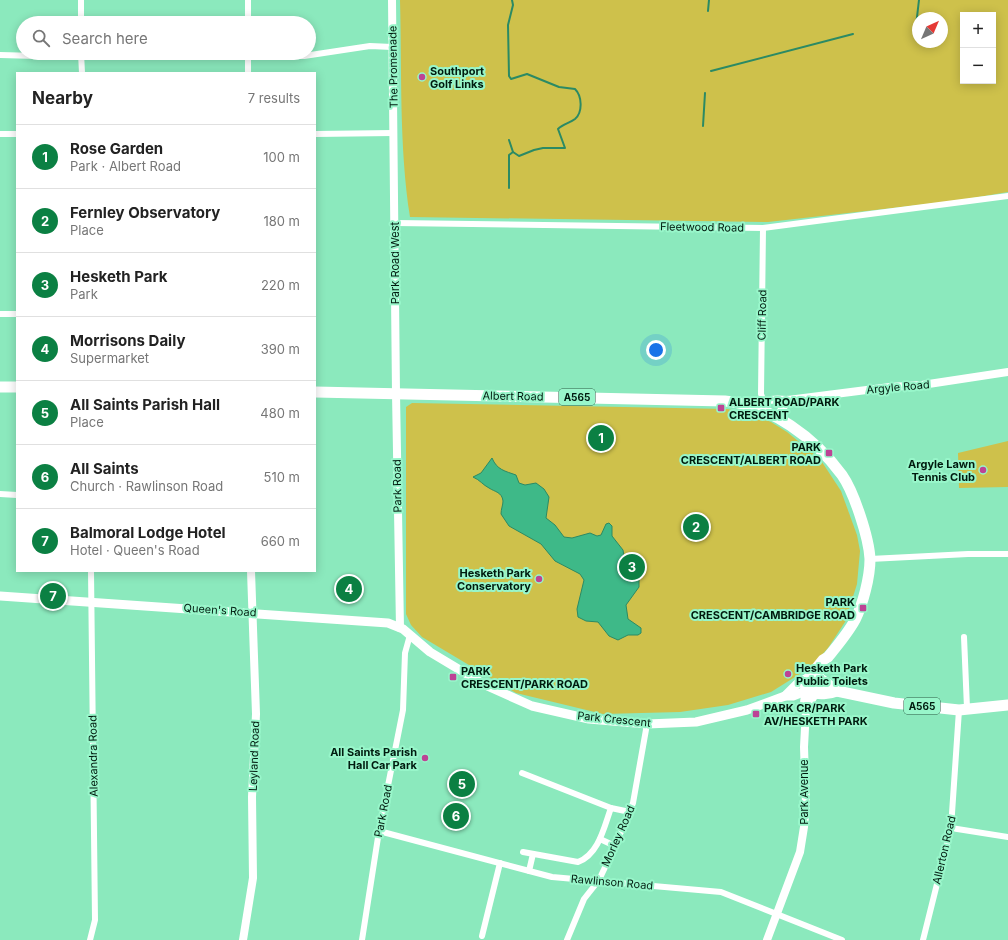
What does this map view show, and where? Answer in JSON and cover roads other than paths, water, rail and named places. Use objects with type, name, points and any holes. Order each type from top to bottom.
[{"type":"highway","points":[[0,387],[16,388]]},
{"type":"highway","name":"Albert Road","points":[[316,392],[725,400],[760,405]]},
{"type":"highway","name":"Park Crescent","points":[[760,405],[800,432],[843,476],[861,522],[870,559],[863,598],[855,620],[828,657],[823,660],[809,677]]},
{"type":"highway","name":"Park Crescent","points":[[821,679],[828,662],[828,657]]},
{"type":"highway","name":"A565","points":[[809,677],[817,676],[837,691],[894,703],[963,709],[1008,705]]},
{"type":"highway","points":[[809,677],[805,683],[812,691]]},
{"type":"highway","name":"A565","points":[[812,691],[822,687],[821,679]]},
{"type":"highway","name":"A565","points":[[812,691],[830,694],[837,691]]},
{"type":"main road","name":"Queen's Road","points":[[0,596],[381,621],[394,624],[430,652]]},
{"type":"main road","name":"Park Crescent","points":[[430,652],[485,685],[532,706],[589,719],[647,724],[696,722],[747,710],[785,696],[794,696],[812,691]]},
{"type":"main road","name":"Park Crescent","points":[[785,696],[800,681],[809,677]]},
{"type":"street","points":[[81,0],[81,16]]},
{"type":"street","points":[[248,0],[248,16]]},
{"type":"street","name":"The Promenade","points":[[392,0],[393,134]]},
{"type":"street","points":[[316,54],[370,46],[392,47]]},
{"type":"street","points":[[0,55],[16,55]]},
{"type":"street","points":[[82,60],[82,72]]},
{"type":"street","points":[[248,60],[248,72]]},
{"type":"street","points":[[0,134],[16,134]]},
{"type":"street","points":[[316,134],[393,134]]},
{"type":"street","name":"Park Road West","points":[[393,134],[396,393]]},
{"type":"street","name":"Fleetwood Road","points":[[395,223],[763,228],[1008,196]]},
{"type":"street","name":"Cliff Road","points":[[760,405],[763,228]]},
{"type":"street","points":[[0,314],[16,314]]},
{"type":"street","name":"Argyle Road","points":[[760,405],[777,399],[788,400],[890,387],[922,385],[1008,372]]},
{"type":"street","name":"Park Road","points":[[396,393],[400,628]]},
{"type":"street","points":[[777,417],[788,400]]},
{"type":"street","points":[[0,494],[16,495]]},
{"type":"street","points":[[870,559],[1008,554]]},
{"type":"street","name":"Alexandra Road","points":[[90,940],[96,920],[91,572]]},
{"type":"street","name":"Leyland Road","points":[[243,940],[253,878],[252,797],[256,714],[251,572]]},
{"type":"street","name":"Park Road","points":[[362,940],[379,831],[403,710],[405,653],[410,635]]},
{"type":"street","name":"Allerton Road","points":[[923,940],[951,828],[963,709],[964,637]]},
{"type":"street","name":"Park Avenue","points":[[768,940],[779,914],[800,852],[806,804],[804,747],[806,709],[812,691]]},
{"type":"street","name":"Morley Road","points":[[567,940],[584,899],[599,880],[634,803],[647,724]]},
{"type":"street","points":[[522,773],[611,808],[630,812]]},
{"type":"street","points":[[523,852],[578,862],[588,856],[600,839],[611,808]]},
{"type":"street","points":[[951,828],[1008,837]]},
{"type":"street","name":"Rawlinson Road","points":[[379,831],[552,877],[721,892],[842,940]]},
{"type":"street","points":[[600,839],[615,846]]},
{"type":"street","points":[[529,871],[533,854]]},
{"type":"street","points":[[482,936],[500,863]]},
{"type":"waterway","points":[[509,140],[513,152],[519,156],[543,148],[565,148],[558,129],[571,122],[578,116],[581,104],[575,89],[559,87],[527,74],[511,79],[509,76],[508,25],[513,5],[512,0]]},
{"type":"waterway","points":[[708,11],[709,0]]},
{"type":"waterway","points":[[918,12],[919,0]]},
{"type":"waterway","points":[[711,71],[853,34]]},
{"type":"waterway","points":[[703,126],[705,93]]},
{"type":"waterway","points":[[509,188],[509,155],[513,152]]},
{"type":"place","name":"Southport Golf Links","points":[[422,77]]},
{"type":"place","name":"ALBERT ROAD/PARK CRESCENT","points":[[721,408]]},
{"type":"place","name":"Rose Garden","points":[[601,438]]},
{"type":"place","name":"PARK CRESCENT/ALBERT ROAD","points":[[829,453]]},
{"type":"place","name":"Argyle Lawn Tennis Club","points":[[983,470]]},
{"type":"place","name":"Fernley Observatory","points":[[696,527]]},
{"type":"place","name":"Hesketh Park","points":[[632,567]]},
{"type":"place","name":"Hesketh Park Conservatory","points":[[539,579]]},
{"type":"place","name":"Morrisons Daily","points":[[349,589]]},
{"type":"place","name":"Balmoral Lodge Hotel","points":[[53,596]]},
{"type":"place","name":"PARK CRESCENT/CAMBRIDGE ROAD","points":[[863,608]]},
{"type":"place","name":"Hesketh Park Public Toilets","points":[[788,674]]},
{"type":"place","name":"PARK CRESCENT/PARK ROAD","points":[[453,677]]},
{"type":"place","name":"PARK CR/PARK AV/HESKETH PARK","points":[[756,714]]},
{"type":"place","name":"All Saints Parish Hall Car Park","points":[[425,758]]},
{"type":"place","name":"All Saints Parish Hall","points":[[462,784]]},
{"type":"place","name":"All Saints","points":[[456,816]]}]
